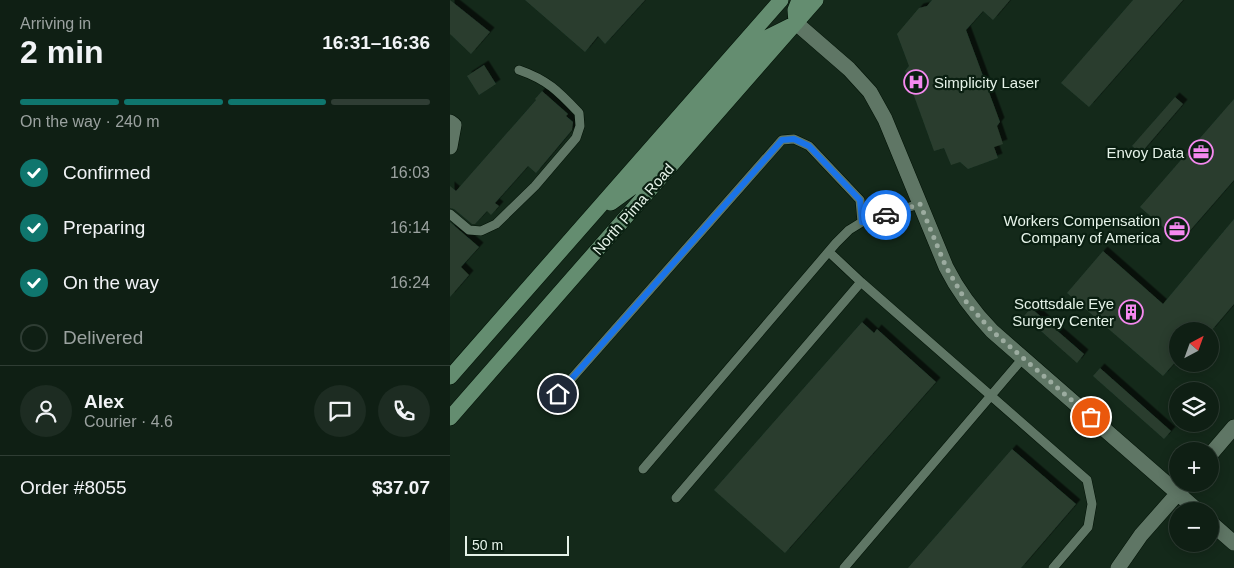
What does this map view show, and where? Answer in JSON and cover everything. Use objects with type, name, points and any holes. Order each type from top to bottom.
[{"type":"main road","name":"North Pima Road","points":[[450,377],[781,0]]},
{"type":"main road","points":[[588,220],[633,187],[762,40],[796,23],[795,10],[799,0]]},
{"type":"main road","name":"North Pima Road","points":[[450,418],[816,0]]},
{"type":"street","points":[[796,23],[849,69],[870,92],[885,119],[946,267],[967,303],[992,331],[1023,358],[1169,477]]},
{"type":"street","points":[[450,147],[452,124]]},
{"type":"street","points":[[1219,444],[1234,427]]},
{"type":"street","points":[[1118,568],[1141,535],[1179,492]]},
{"type":"street","points":[[1219,530],[1234,543]]},
{"type":"lane","points":[[450,214],[469,230],[481,231],[496,224],[535,186],[576,138],[580,126],[579,113],[553,86],[536,76],[519,70]]},
{"type":"lane","points":[[558,394],[782,140],[794,139],[809,146],[860,200],[862,222]]},
{"type":"lane","points":[[643,469],[828,252],[849,230],[862,222],[920,204]]},
{"type":"lane","points":[[828,252],[1087,480],[1092,504],[1088,528],[1053,568]]},
{"type":"lane","points":[[676,498],[861,282]]},
{"type":"lane","points":[[844,568],[1023,358]]},
{"type":"building","points":[[450,0],[490,32],[471,54],[450,34]]},
{"type":"building","points":[[525,0],[645,0],[605,44],[598,36],[585,52]]},
{"type":"building","points":[[932,0],[1010,0],[993,20],[983,11],[966,30],[1000,122],[997,126],[1003,144],[994,147],[998,158],[968,169],[960,162],[951,165],[944,148],[934,151],[905,71],[909,66],[897,34],[919,8],[927,6]]},
{"type":"building","points":[[1133,0],[1183,0],[1089,107],[1061,83]]},
{"type":"building","points":[[484,65],[496,84],[479,95],[467,76]]},
{"type":"building","points":[[542,91],[568,114],[566,116],[573,122],[572,130],[536,173],[528,166],[495,203],[499,206],[491,215],[487,211],[475,224],[472,224],[454,209],[450,208],[450,186],[456,191]]},
{"type":"building","points":[[1175,97],[1183,104],[1141,153],[1132,146]]},
{"type":"building","points":[[1234,99],[1234,180],[1180,242],[1140,207]]},
{"type":"building","name":"Scottsdale Eye Surgery Center","points":[[1234,219],[1234,304],[1219,322],[1169,322],[1169,369],[1163,376],[1067,293],[1103,251],[1163,304]]},
{"type":"building","points":[[450,222],[479,247],[461,267],[469,275],[450,297]]},
{"type":"building","points":[[1031,308],[1084,354],[1077,363],[1024,316]]},
{"type":"building","points":[[862,322],[874,333],[877,329],[936,382],[785,553],[714,490]]},
{"type":"building","points":[[1100,368],[1170,432],[1164,439],[1093,376]]},
{"type":"building","points":[[1012,449],[1076,504],[1021,568],[908,568]]},
{"type":"way so far","points":[[886,215],[920,204],[936,246],[967,303],[992,331],[1091,417]]},
{"type":"place","name":"Simplicity Laser","points":[[916,82]]},
{"type":"place","name":"Envoy Data","points":[[1201,152]]},
{"type":"place","name":"Workers Compensation Company of America","points":[[1177,229]]},
{"type":"place","name":"Scottsdale Eye Surgery Center","points":[[1131,312]]},
{"type":"route","points":[[558,394],[782,140],[794,139],[809,146],[860,200],[862,222],[886,215]]}]
